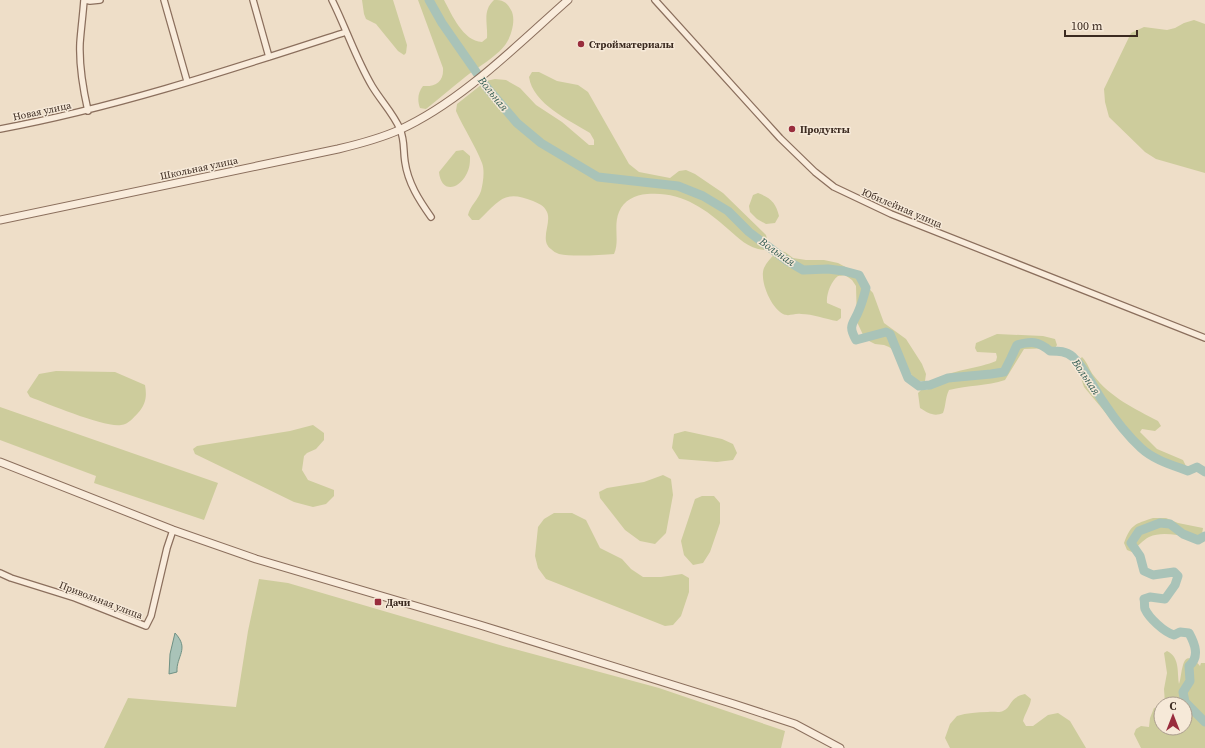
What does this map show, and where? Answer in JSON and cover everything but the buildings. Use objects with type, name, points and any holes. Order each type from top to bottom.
[{"type":"street","points":[[88,111],[82,84],[80,44],[85,0],[100,0]]},
{"type":"street","points":[[164,0],[187,81]]},
{"type":"street","points":[[253,0],[269,57]]},
{"type":"street","points":[[332,0],[372,87],[389,109],[400,129],[404,139],[405,162],[409,180],[416,196],[431,217]]},
{"type":"street","name":"Школьная улица","points":[[0,220],[370,141],[400,129],[434,111],[464,90],[568,0]]},
{"type":"street","name":"Юбилейная улица","points":[[655,0],[780,138],[815,172],[834,187],[891,214],[1205,338]]},
{"type":"street","name":"Новая улица","points":[[0,130],[88,111],[269,57],[346,32]]},
{"type":"street","points":[[0,462],[173,530],[256,559],[480,624],[734,704],[795,724],[840,748]]},
{"type":"street","name":"Привольная улица","points":[[0,573],[75,598],[146,626],[151,616],[167,548],[173,530]]},
{"type":"green space","points":[[362,0],[393,0],[407,45],[406,53],[404,55],[398,51],[376,24],[366,19]]},
{"type":"green space","points":[[418,0],[444,0],[459,26],[475,41],[482,42],[487,38],[486,18],[488,8],[494,0],[500,0],[506,3],[511,10],[513,17],[513,26],[504,47],[426,109],[420,108],[418,99],[419,93],[423,86],[435,84],[441,80],[443,68]]},
{"type":"green space","points":[[1194,20],[1205,24],[1205,173],[1156,159],[1145,152],[1109,117],[1105,102],[1104,89],[1131,33],[1144,27],[1167,30]]},
{"type":"green space","points":[[532,72],[539,72],[557,81],[578,85],[588,92],[629,164],[639,172],[670,178],[679,171],[686,170],[695,174],[723,193],[766,235],[768,243],[764,250],[753,247],[744,242],[710,214],[691,202],[670,195],[647,194],[630,199],[624,204],[617,217],[616,249],[614,254],[586,256],[559,254],[555,252],[546,241],[548,216],[546,210],[543,206],[533,201],[515,196],[508,197],[497,202],[479,220],[472,220],[468,215],[481,191],[483,166],[456,111],[457,104],[486,81],[495,79],[506,80],[520,88],[536,105],[562,122],[589,145],[594,145],[594,140],[590,133],[553,110],[537,95],[532,87],[529,77]]},
{"type":"green space","points":[[463,150],[470,156],[470,166],[463,180],[459,184],[450,187],[446,186],[440,179],[439,172],[456,151]]},
{"type":"green space","points":[[758,193],[770,199],[774,204],[779,216],[775,223],[766,224],[757,219],[750,212],[749,206],[753,195]]},
{"type":"green space","points":[[778,251],[785,252],[793,258],[824,260],[838,263],[853,271],[873,293],[884,323],[906,339],[922,364],[926,374],[925,381],[915,381],[900,355],[889,347],[875,344],[865,339],[857,322],[856,286],[852,280],[845,275],[835,278],[827,296],[827,303],[841,309],[841,318],[837,321],[806,314],[785,315],[779,311],[770,300],[763,279],[764,268]]},
{"type":"green space","points":[[997,334],[1043,336],[1055,339],[1057,345],[1055,348],[1024,349],[1005,380],[949,390],[943,413],[928,413],[920,408],[918,393],[921,390],[927,390],[936,380],[947,374],[982,366],[996,361],[996,353],[977,352],[975,348],[976,343]]},
{"type":"green space","points":[[1082,357],[1094,376],[1115,396],[1158,421],[1161,426],[1155,431],[1142,429],[1140,432],[1157,449],[1183,460],[1186,466],[1171,462],[1160,456],[1142,452],[1131,443],[1084,387],[1078,369],[1080,359]]},
{"type":"green space","points":[[56,371],[115,372],[145,385],[146,396],[144,403],[141,410],[129,422],[121,425],[114,425],[77,415],[30,397],[27,392],[39,374]]},
{"type":"green space","points":[[0,407],[218,483],[204,520],[94,483],[96,476],[0,440]]},
{"type":"green space","points":[[313,425],[324,433],[324,440],[316,449],[304,456],[302,470],[308,480],[334,490],[334,496],[326,504],[313,507],[294,502],[195,454],[193,449],[197,446],[290,431]]},
{"type":"green space","points":[[685,431],[722,439],[733,444],[737,453],[733,460],[717,462],[679,459],[672,448],[674,434]]},
{"type":"green space","points":[[663,475],[671,479],[673,495],[666,533],[655,544],[640,541],[625,530],[600,498],[599,492],[607,488],[644,482]]},
{"type":"green space","points":[[702,496],[714,496],[720,503],[720,523],[710,552],[703,563],[693,565],[684,555],[681,541],[695,499]]},
{"type":"green space","points":[[554,513],[572,513],[586,520],[600,548],[622,559],[631,569],[643,577],[661,577],[682,574],[689,578],[689,592],[681,616],[673,625],[665,626],[546,579],[538,568],[535,556],[538,527],[544,519]]},
{"type":"green space","points":[[1153,518],[1166,518],[1178,523],[1203,528],[1202,534],[1196,536],[1169,534],[1155,535],[1149,537],[1132,552],[1127,550],[1124,543],[1132,528]]},
{"type":"green space","points":[[259,579],[288,583],[503,646],[659,688],[785,731],[781,748],[104,748],[128,698],[236,707],[248,631]]},
{"type":"green space","points":[[1167,651],[1176,661],[1179,684],[1184,661],[1186,659],[1193,659],[1200,666],[1201,663],[1205,663],[1205,748],[1141,748],[1134,734],[1136,729],[1141,726],[1149,727],[1153,710],[1153,736],[1193,736],[1193,696],[1164,696],[1164,689],[1167,673],[1164,653]]},
{"type":"green space","points":[[1025,694],[1031,699],[1023,721],[1026,726],[1033,726],[1048,715],[1058,713],[1070,721],[1086,748],[950,748],[945,738],[950,724],[957,716],[976,712],[1001,712],[1008,707],[1013,700]]},
{"type":"shaded area","points":[[175,633],[182,644],[182,648],[177,666],[177,672],[169,674],[170,654]]},
{"type":"waterway","name":"Вольная","points":[[429,0],[442,23],[488,89],[517,123],[541,143],[598,177],[678,186],[703,196],[728,211],[749,232],[786,260],[803,270],[828,269],[859,275],[866,288],[861,305],[852,324],[853,335],[856,340],[886,332],[890,334],[908,378],[919,386],[930,385],[948,378],[1004,372],[1017,345],[1026,343],[1042,345],[1050,351],[1065,352],[1078,362],[1117,421],[1131,438],[1146,452],[1163,462],[1188,471],[1197,467],[1205,472]]},
{"type":"waterway","name":"Вольная","points":[[1205,536],[1198,540],[1183,534],[1170,524],[1160,523],[1139,531],[1131,543],[1140,556],[1144,571],[1153,575],[1174,572],[1178,576],[1175,585],[1165,599],[1150,597],[1144,599],[1145,608],[1147,613],[1161,628],[1174,635],[1180,632],[1189,633],[1195,646],[1195,655],[1189,666],[1190,681],[1183,692],[1185,702],[1205,722]]},
{"type":"place","name":"Стройматериалы","points":[[581,44]]},
{"type":"place","name":"Продукты","points":[[792,129]]},
{"type":"place","name":"Дачи","points":[[378,602]]}]
